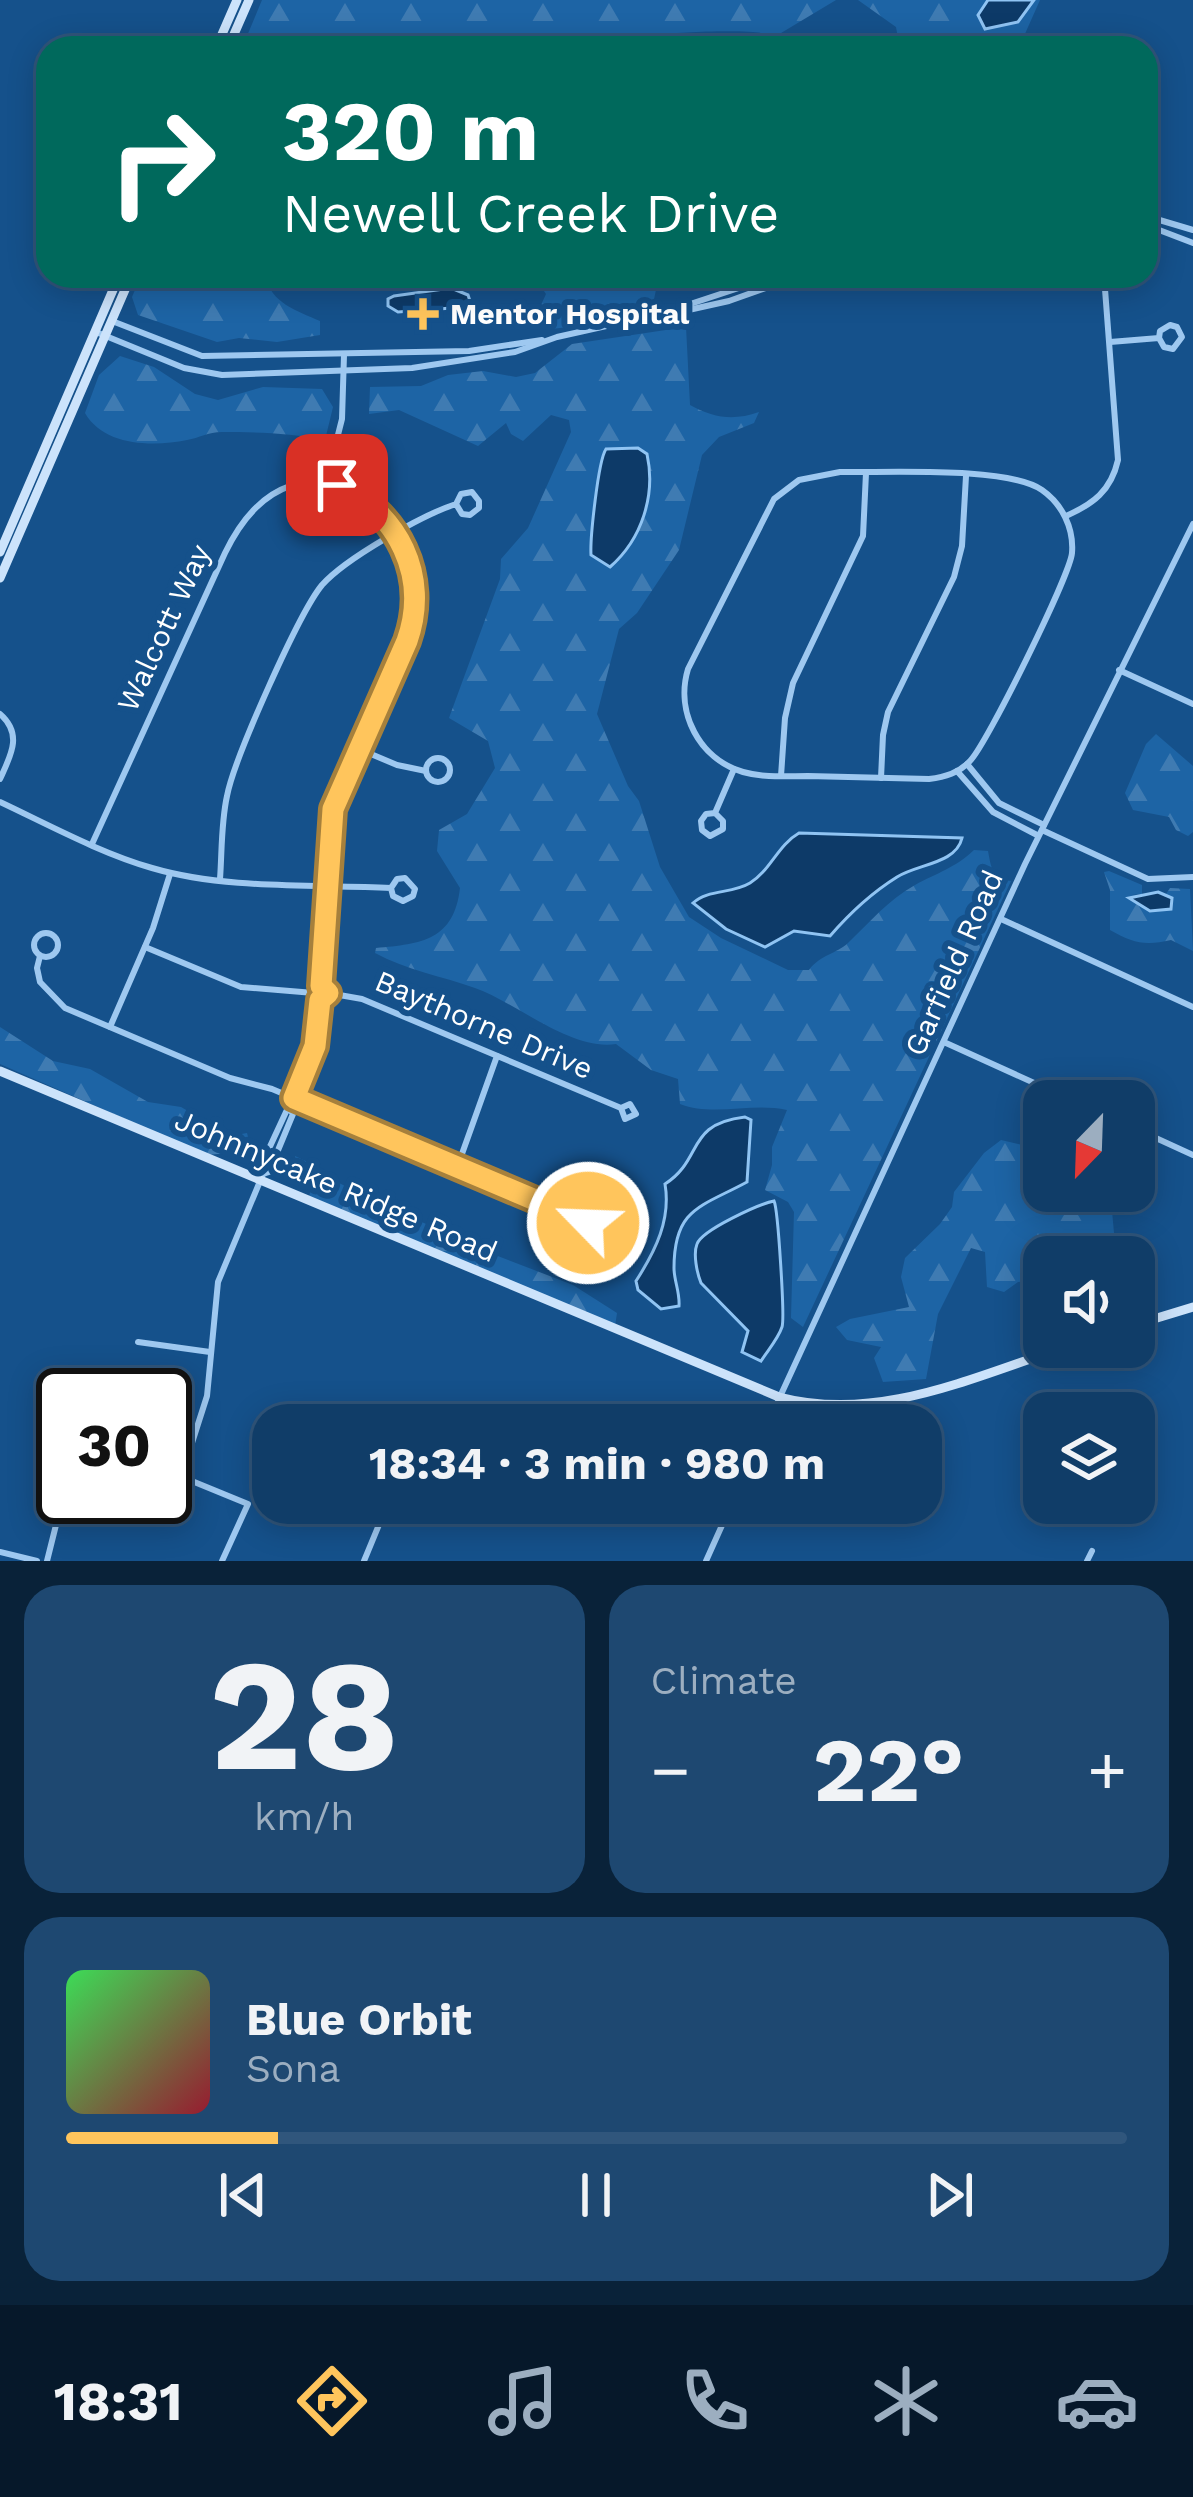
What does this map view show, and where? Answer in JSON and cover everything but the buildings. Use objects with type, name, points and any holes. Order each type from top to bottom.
[{"type":"main road","points":[[221,36],[237,0]]},
{"type":"main road","points":[[233,36],[249,0]]},
{"type":"main road","points":[[0,578],[116,288]]},
{"type":"main road","points":[[107,319],[124,288]]},
{"type":"main road","points":[[0,552],[80,385]]},
{"type":"main road","name":"Johnnycake Ridge Road","points":[[0,1070],[779,1397],[829,1406],[872,1406],[1023,1360]]},
{"type":"main road","points":[[1155,1318],[1193,1306]]},
{"type":"street","points":[[1158,220],[1193,230]]},
{"type":"street","points":[[1158,230],[1193,243]]},
{"type":"street","points":[[107,319],[202,356],[469,351],[646,318],[739,288]]},
{"type":"street","points":[[660,314],[692,311],[762,288]]},
{"type":"street","points":[[1066,516],[1100,496],[1116,469],[1105,288]]},
{"type":"street","points":[[101,334],[184,368],[222,375],[457,363],[514,352],[545,340]]},
{"type":"street","points":[[1109,342],[1159,338]]},
{"type":"street","points":[[192,1443],[207,1396],[218,1282],[261,1178],[260,1168],[315,1046],[333,809],[413,622],[413,575],[397,534],[370,504],[326,482],[342,419],[344,355]]},
{"type":"street","points":[[781,776],[790,694],[863,536],[866,473]]},
{"type":"street","points":[[819,474],[966,476],[1018,478],[1044,490],[1066,516],[1073,545],[1069,568],[986,735],[962,768],[929,779],[781,776],[734,769],[709,752],[687,713],[686,678],[774,500],[791,485],[819,474]]},
{"type":"street","points":[[881,778],[889,712],[959,561],[966,476]]},
{"type":"street","name":"Walcott Way","points":[[92,844],[230,540],[278,489],[304,480],[326,482]]},
{"type":"street","points":[[220,879],[231,779],[311,601],[334,574],[456,504]]},
{"type":"street","name":"Garfield Road","points":[[776,1404],[1042,830],[1192,530]]},
{"type":"street","points":[[1119,670],[1193,704]]},
{"type":"street","points":[[0,714],[12,728],[14,739],[0,778]]},
{"type":"street","points":[[359,749],[426,771]]},
{"type":"street","points":[[962,768],[993,812],[1148,880],[1193,877]]},
{"type":"street","points":[[715,813],[734,769]]},
{"type":"street","points":[[0,802],[92,844],[171,872],[391,888]]},
{"type":"street","points":[[110,1027],[171,872]]},
{"type":"street","points":[[1001,919],[1193,1007]]},
{"type":"street","points":[[50,933],[58,942],[57,950],[48,957],[40,956],[34,950],[35,938],[50,933]]},
{"type":"street","name":"Baythorne Drive","points":[[145,947],[241,987],[358,998],[620,1108]]},
{"type":"street","points":[[40,956],[38,976],[65,1008],[573,1216]]},
{"type":"street","points":[[945,1042],[1028,1080]]},
{"type":"street","points":[[457,1167],[496,1056]]},
{"type":"street","points":[[1155,1138],[1193,1155]]},
{"type":"street","points":[[138,1342],[210,1352]]},
{"type":"street","points":[[192,1479],[248,1504],[222,1561]]},
{"type":"street","points":[[47,1561],[56,1524]]},
{"type":"street","points":[[364,1561],[379,1524]]},
{"type":"street","points":[[706,1561],[723,1524]]},
{"type":"street","points":[[1087,1561],[1092,1551]]},
{"type":"street","points":[[0,1552],[37,1561]]},
{"type":"green space","points":[[262,0],[836,0],[776,36],[711,32],[247,36]]},
{"type":"green space","points":[[858,0],[1040,0],[1024,36],[898,36],[896,27]]},
{"type":"green space","points":[[136,288],[270,288],[294,309],[320,321],[320,335],[277,342],[239,338],[217,342],[138,315],[132,297]]},
{"type":"green space","points":[[542,288],[656,288],[653,304],[600,321],[586,308],[578,314],[577,326],[551,329],[541,305],[546,294]]},
{"type":"green space","points":[[686,327],[690,405],[724,417],[759,412],[754,423],[719,437],[702,455],[679,550],[637,613],[619,629],[597,714],[639,801],[660,867],[689,917],[788,970],[809,970],[848,943],[896,897],[974,850],[988,851],[996,875],[1011,881],[803,1327],[791,1318],[794,1212],[788,1202],[765,1190],[772,1147],[787,1110],[680,1104],[678,1079],[651,1070],[616,1044],[581,1040],[475,988],[375,953],[376,948],[433,936],[451,919],[457,905],[460,888],[437,851],[439,830],[467,814],[495,768],[488,741],[449,718],[500,579],[501,559],[528,528],[571,432],[569,420],[551,415],[523,441],[511,434],[506,423],[478,446],[399,410],[369,414],[370,387],[421,386],[448,375],[483,371],[516,377],[535,373],[572,344]]},
{"type":"green space","points":[[120,356],[154,367],[195,394],[218,400],[263,387],[322,389],[333,407],[325,440],[235,432],[159,443],[116,438],[85,413],[99,375]]},
{"type":"green space","points":[[1156,734],[1193,766],[1193,832],[1188,836],[1176,830],[1169,817],[1133,810],[1125,793],[1146,744]]},
{"type":"green space","points":[[1104,872],[1142,885],[1142,894],[1131,895],[1172,898],[1166,894],[1170,888],[1190,889],[1193,951],[1171,940],[1139,942],[1110,930],[1110,890]]},
{"type":"green space","points":[[0,1027],[53,1061],[90,1069],[148,1102],[181,1107],[231,1136],[247,1133],[250,1145],[239,1152],[207,1155],[0,1064]]},
{"type":"green space","points":[[1001,1140],[1023,1145],[1023,1212],[1112,1212],[1114,1233],[1123,1236],[1023,1236],[1023,1281],[1004,1292],[987,1287],[985,1252],[971,1248],[938,1314],[926,1379],[883,1382],[874,1358],[881,1347],[847,1340],[836,1327],[850,1319],[909,1307],[901,1277],[905,1258],[940,1224],[952,1207],[954,1192],[984,1153]]},
{"type":"green space","points":[[295,1156],[371,1199],[573,1285],[617,1313],[615,1326],[309,1197],[313,1180],[298,1171]]},
{"type":"shaded area","points":[[988,0],[1034,0],[1018,22],[985,29],[978,15]]},
{"type":"shaded area","points":[[451,288],[468,295],[465,307],[398,312],[388,306],[388,299],[394,296]]},
{"type":"shaded area","points":[[638,448],[647,454],[648,500],[631,543],[610,567],[591,555],[600,468],[606,449]]},
{"type":"shaded area","points":[[799,833],[962,838],[944,858],[879,889],[830,936],[794,931],[765,947],[726,929],[693,903],[750,883]]},
{"type":"shaded area","points":[[1158,892],[1172,898],[1171,909],[1150,911],[1129,898]]},
{"type":"shaded area","points":[[745,1117],[751,1120],[747,1182],[704,1204],[685,1221],[675,1248],[679,1306],[661,1309],[638,1290],[636,1281],[660,1234],[665,1184],[713,1127]]},
{"type":"shaded area","points":[[774,1201],[783,1319],[761,1361],[742,1352],[748,1331],[701,1283],[695,1253],[709,1232]]},
{"type":"place","name":"Mentor Hospital","points":[[423,314]]},
{"type":"route","points":[[337,485],[370,504],[397,534],[413,575],[415,602],[411,631],[333,809],[321,986],[328,993],[320,1000],[315,1046],[294,1098],[573,1216],[582,1211],[588,1223]]}]
